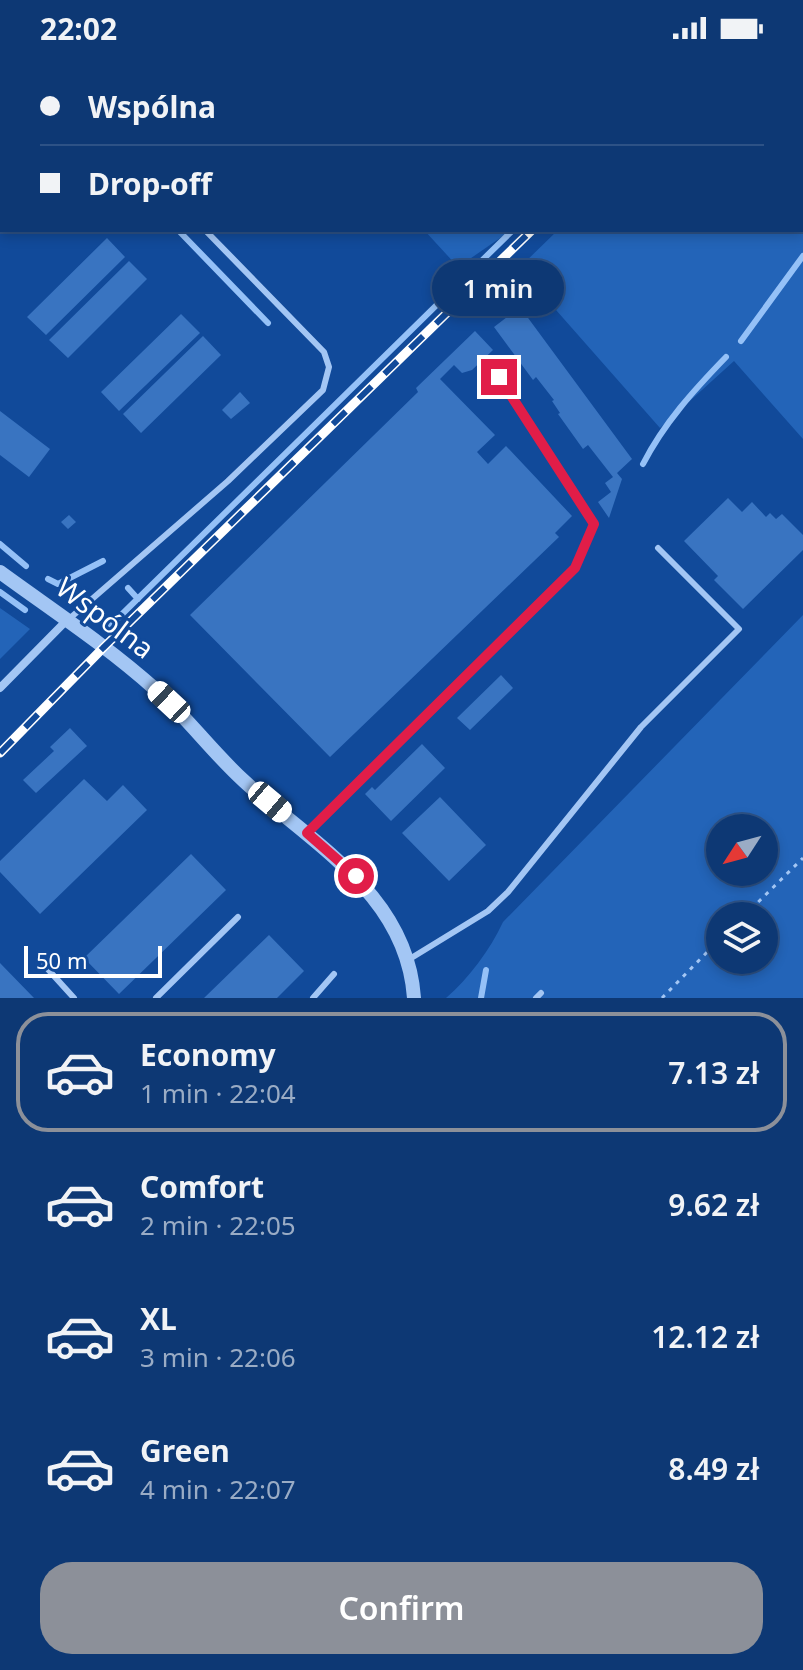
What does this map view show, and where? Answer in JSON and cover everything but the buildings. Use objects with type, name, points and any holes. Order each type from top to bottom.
[{"type":"street","name":"Wspólna","points":[[0,572],[154,688],[228,766],[356,876],[395,929],[408,960],[414,998]]},
{"type":"street","points":[[0,688],[66,621]]},
{"type":"lane","points":[[66,621],[228,481],[323,390],[329,367],[324,352],[207,232]]},
{"type":"lane","points":[[307,833],[575,568],[582,553],[594,524],[499,377]]},
{"type":"lane","points":[[408,960],[488,911],[508,892],[641,727],[739,629],[658,548]]},
{"type":"lane","points":[[156,998],[238,917]]},
{"type":"lane","points":[[44,965],[74,998]]},
{"type":"lane","points":[[313,998],[334,974]]},
{"type":"path","points":[[758,902],[803,858]]},
{"type":"path","points":[[662,998],[706,953]]},
{"type":"shaded area","points":[[426,232],[509,232],[458,267]]},
{"type":"shaded area","points":[[556,232],[803,232],[803,439],[734,361],[660,428],[519,268]]},
{"type":"shaded area","points":[[0,608],[30,629],[0,659]]},
{"type":"shaded area","points":[[803,615],[803,998],[446,998],[463,982],[492,943],[503,922]]},
{"type":"waterway","points":[[180,232],[268,323]]},
{"type":"waterway","points":[[111,625],[511,232]]},
{"type":"waterway","points":[[741,341],[803,256]]},
{"type":"waterway","points":[[643,464],[680,408],[726,357]]},
{"type":"waterway","points":[[0,544],[26,566]]},
{"type":"waterway","points":[[48,579],[58,584],[103,561]]},
{"type":"waterway","points":[[128,588],[138,599]]},
{"type":"waterway","points":[[0,592],[25,610]]},
{"type":"waterway","points":[[481,998],[486,970]]},
{"type":"railway","points":[[0,753],[103,648],[530,232]]},
{"type":"route","points":[[356,876],[307,833],[575,568],[594,524],[499,377]]}]
